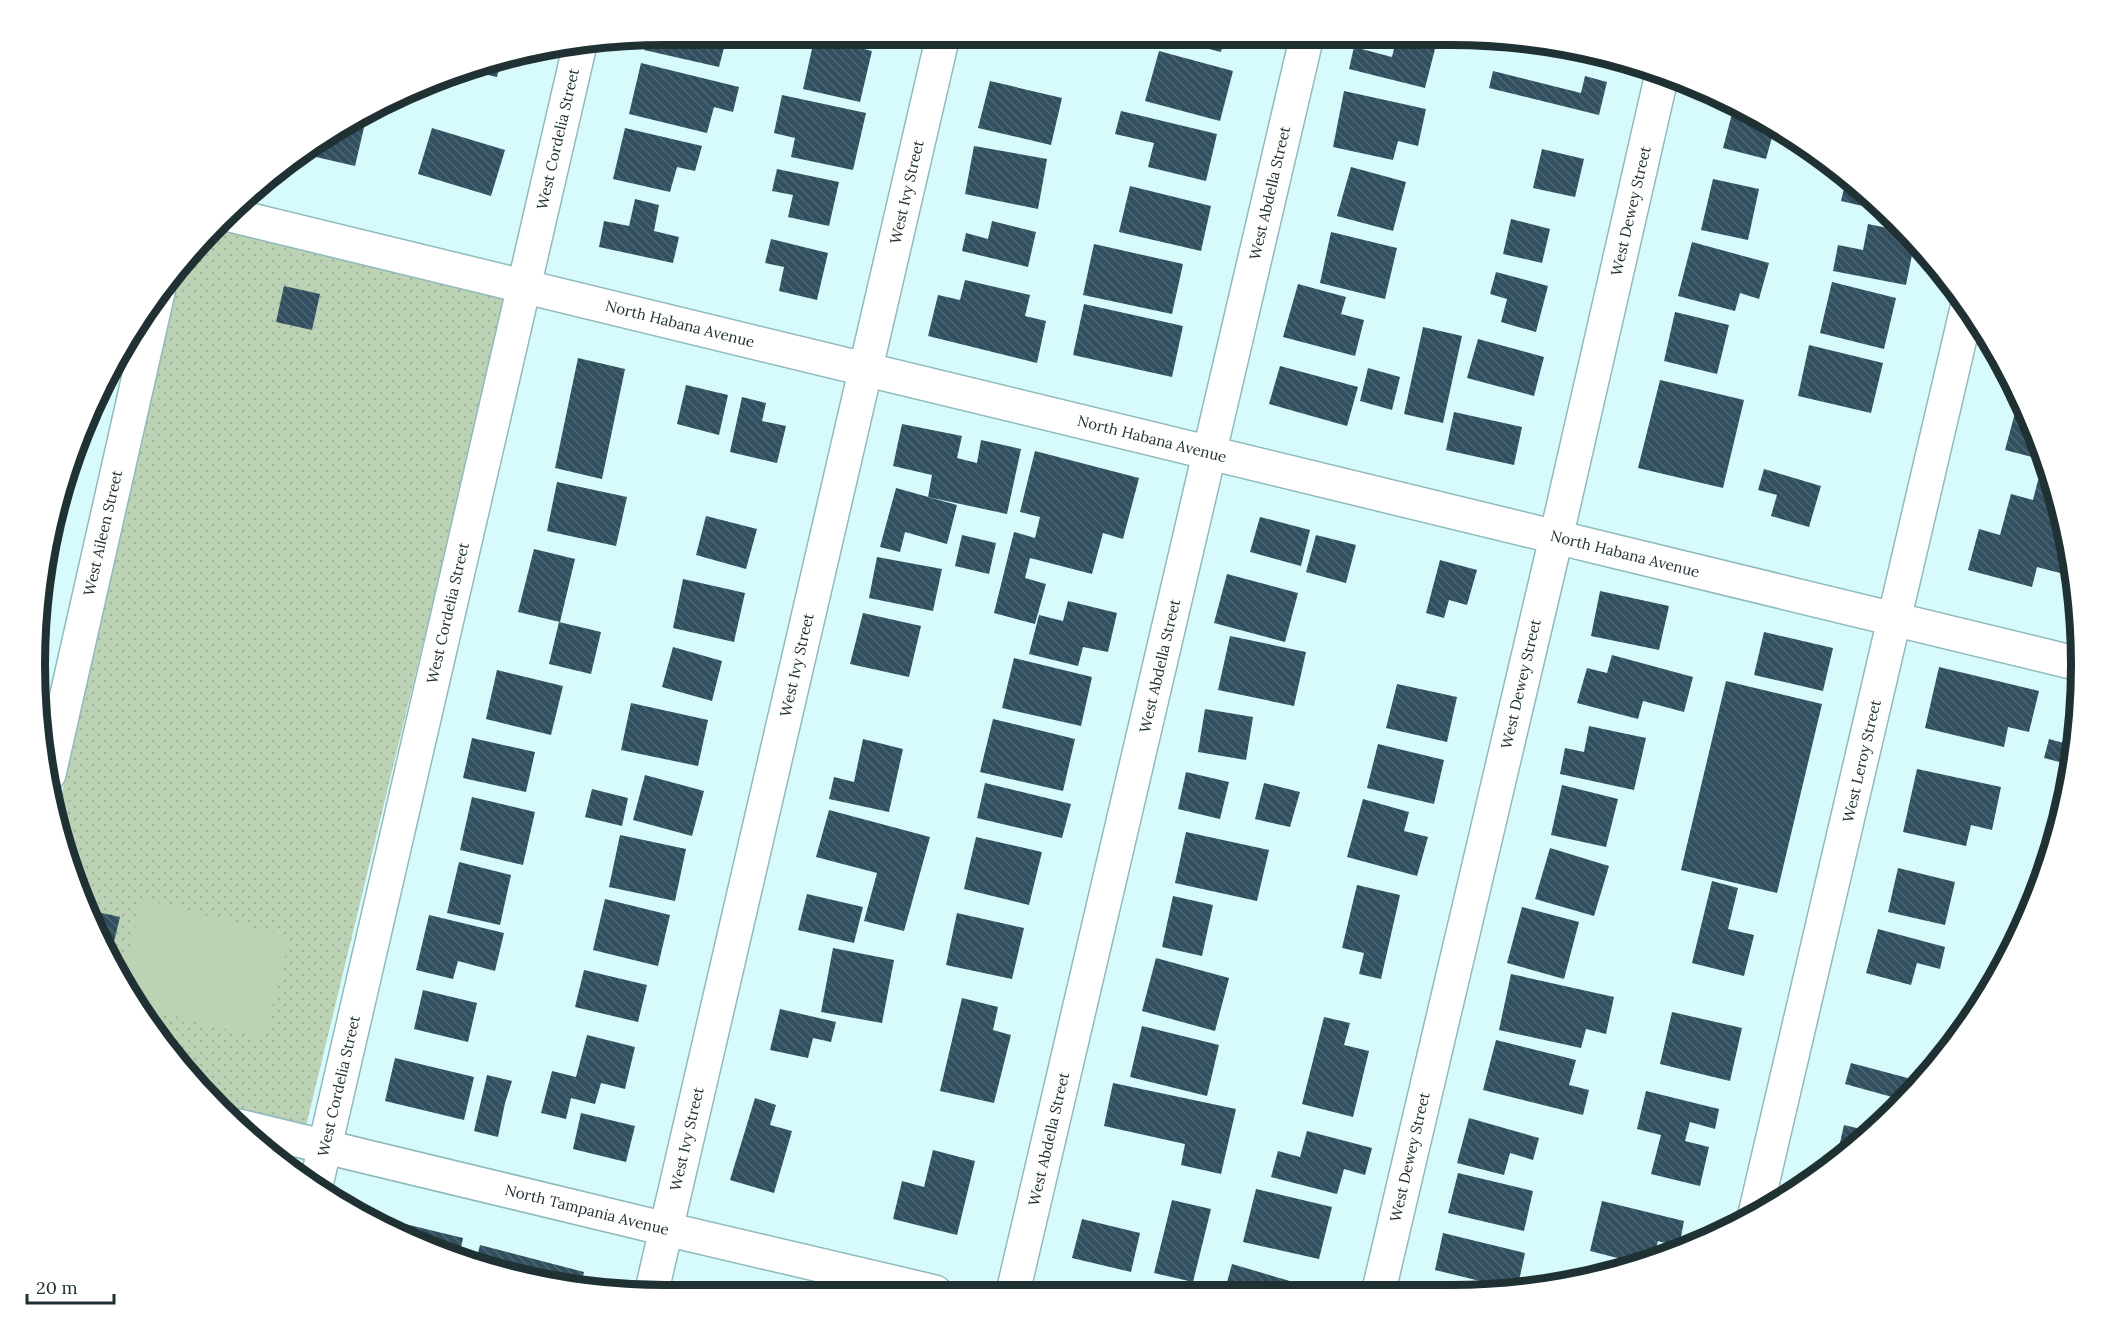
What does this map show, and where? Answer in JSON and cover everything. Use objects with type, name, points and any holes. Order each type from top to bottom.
[{"type":"street","name":"West Ivy Street","points":[[653,1285],[941,45]]},
{"type":"street","name":"West Abdella Street","points":[[1015,1285],[1305,45]]},
{"type":"street","name":"West Cordelia Street","points":[[318,1178],[577,51]]},
{"type":"street","name":"West Dewey Street","points":[[1380,1285],[1660,82]]},
{"type":"street","name":"North Habana Avenue","points":[[238,217],[2071,662]]},
{"type":"street","name":"West Aileen Street","points":[[52,759],[153,316]]},
{"type":"street","name":"West Leroy Street","points":[[1757,1204],[1965,318]]},
{"type":"street","name":"North Tampania Avenue","points":[[255,1130],[905,1285]]},
{"type":"green space","points":[[225,229],[504,297],[306,1126],[233,1109],[199,1074],[173,1042],[149,1009],[109,939],[78,864],[60,800],[177,283],[199,256]]},
{"type":"green space","points":[[142,899],[290,937],[264,1039],[149,1009],[125,969]]},
{"type":"building","points":[[645,45],[725,45],[719,67],[644,50]]},
{"type":"building","points":[[813,45],[848,45],[872,51],[860,102],[803,89]]},
{"type":"building","points":[[1193,45],[1223,45],[1221,52]]},
{"type":"building","points":[[1395,45],[1436,45],[1425,88],[1349,69],[1354,47],[1392,57]]},
{"type":"building","points":[[1159,51],[1233,71],[1220,121],[1145,101]]},
{"type":"building","points":[[641,63],[739,87],[733,112],[714,107],[707,133],[629,114]]},
{"type":"building","points":[[500,68],[497,77],[481,73]]},
{"type":"building","points":[[1493,71],[1581,93],[1585,76],[1607,82],[1599,115],[1489,88]]},
{"type":"building","points":[[990,81],[1062,98],[1051,145],[978,128]]},
{"type":"building","points":[[1344,91],[1426,109],[1418,146],[1398,141],[1393,160],[1333,147]]},
{"type":"building","points":[[782,95],[866,113],[853,170],[791,157],[795,138],[774,133]]},
{"type":"building","points":[[1121,111],[1217,134],[1206,181],[1148,167],[1154,143],[1115,134]]},
{"type":"building","points":[[1732,113],[1773,135],[1766,159],[1723,148]]},
{"type":"building","points":[[365,123],[355,166],[311,156]]},
{"type":"building","points":[[432,128],[505,150],[491,196],[418,174]]},
{"type":"building","points":[[625,128],[702,146],[695,171],[677,167],[670,192],[613,179]]},
{"type":"building","points":[[974,146],[1047,159],[1038,209],[965,194]]},
{"type":"building","points":[[1542,149],[1584,159],[1575,197],[1533,188]]},
{"type":"building","points":[[1351,167],[1406,182],[1393,231],[1337,216]]},
{"type":"building","points":[[777,169],[839,182],[829,226],[788,217],[793,195],[772,191]]},
{"type":"building","points":[[1713,179],[1759,189],[1748,240],[1701,230]]},
{"type":"building","points":[[1130,186],[1211,206],[1201,251],[1119,232]]},
{"type":"building","points":[[1845,186],[1869,207],[1841,201]]},
{"type":"building","points":[[635,199],[659,205],[654,231],[679,237],[673,263],[599,247],[604,221],[629,226]]},
{"type":"building","points":[[1511,219],[1550,229],[1542,263],[1503,254]]},
{"type":"building","points":[[992,221],[1036,232],[1028,267],[962,251],[966,233],[988,239]]},
{"type":"building","points":[[1868,224],[1891,229],[1913,252],[1906,285],[1833,271],[1838,245],[1863,250]]},
{"type":"building","points":[[1331,232],[1397,248],[1385,299],[1320,283]]},
{"type":"building","points":[[771,239],[828,253],[817,300],[779,291],[784,267],[765,263]]},
{"type":"building","points":[[1692,242],[1769,263],[1759,299],[1740,293],[1735,311],[1678,296]]},
{"type":"building","points":[[1094,244],[1183,264],[1172,314],[1083,295]]},
{"type":"building","points":[[1496,272],[1548,286],[1536,332],[1501,322],[1507,299],[1490,294]]},
{"type":"building","points":[[965,280],[1030,295],[1025,316],[1046,321],[1037,363],[928,336],[938,295],[960,300]]},
{"type":"building","points":[[1832,282],[1896,298],[1884,349],[1820,333]]},
{"type":"building","points":[[1298,284],[1346,297],[1341,314],[1364,320],[1355,356],[1283,337]]},
{"type":"building","points":[[284,286],[320,294],[312,330],[276,322]]},
{"type":"building","points":[[1084,304],[1183,326],[1172,377],[1073,355]]},
{"type":"building","points":[[1675,312],[1729,325],[1717,374],[1664,361]]},
{"type":"building","points":[[1423,327],[1462,336],[1443,423],[1404,414]]},
{"type":"building","points":[[1478,339],[1544,357],[1534,396],[1467,378]]},
{"type":"building","points":[[1809,345],[1883,363],[1871,413],[1798,396]]},
{"type":"building","points":[[578,358],[625,369],[602,479],[555,468]]},
{"type":"building","points":[[1280,366],[1358,387],[1347,426],[1269,404]]},
{"type":"building","points":[[1368,368],[1400,377],[1392,410],[1360,401]]},
{"type":"building","points":[[1660,380],[1744,400],[1723,488],[1638,468]]},
{"type":"building","points":[[686,385],[728,395],[719,435],[677,424]]},
{"type":"building","points":[[742,397],[766,403],[762,421],[786,426],[777,463],[730,452]]},
{"type":"building","points":[[2016,410],[2035,458],[2005,450]]},
{"type":"building","points":[[1454,412],[1522,427],[1514,465],[1446,450]]},
{"type":"building","points":[[902,424],[962,436],[957,458],[977,463],[981,440],[1021,449],[1007,514],[928,497],[932,475],[893,466]]},
{"type":"building","points":[[1035,451],[1139,478],[1123,539],[1103,533],[1092,574],[1030,558],[1025,578],[1046,584],[1035,624],[994,613],[1014,532],[1035,538],[1040,517],[1020,512]]},
{"type":"building","points":[[1764,469],[1821,486],[1809,527],[1771,516],[1777,495],[1758,490]]},
{"type":"building","points":[[2038,480],[2043,481],[2064,574],[2037,567],[2032,587],[1968,570],[1979,529],[2000,535],[2011,494],[2033,500]]},
{"type":"building","points":[[557,482],[627,497],[616,546],[547,531]]},
{"type":"building","points":[[896,488],[957,505],[947,544],[905,532],[900,552],[880,547]]},
{"type":"building","points":[[706,516],[757,529],[746,569],[696,555]]},
{"type":"building","points":[[1260,517],[1310,530],[1301,566],[1250,552]]},
{"type":"building","points":[[962,535],[996,543],[989,574],[955,566]]},
{"type":"building","points":[[1316,535],[1356,545],[1346,583],[1306,572]]},
{"type":"building","points":[[534,549],[575,559],[560,622],[518,612]]},
{"type":"building","points":[[877,557],[942,569],[933,611],[869,598]]},
{"type":"building","points":[[1440,560],[1477,570],[1467,605],[1449,600],[1444,618],[1426,613]]},
{"type":"building","points":[[1227,574],[1298,593],[1285,642],[1214,623]]},
{"type":"building","points":[[683,579],[745,593],[734,642],[673,628]]},
{"type":"building","points":[[1600,591],[1669,606],[1659,650],[1591,636]]},
{"type":"building","points":[[1068,601],[1117,613],[1108,652],[1083,647],[1078,666],[1029,654],[1039,615],[1063,621]]},
{"type":"building","points":[[863,613],[921,626],[909,677],[850,664]]},
{"type":"building","points":[[559,622],[601,632],[591,674],[549,664]]},
{"type":"building","points":[[1764,632],[1833,648],[1823,691],[1754,675]]},
{"type":"building","points":[[1230,636],[1306,652],[1294,706],[1218,690]]},
{"type":"building","points":[[673,647],[722,661],[712,701],[662,687]]},
{"type":"building","points":[[1612,655],[1693,677],[1684,712],[1643,701],[1638,719],[1577,703],[1587,668],[1607,673]]},
{"type":"building","points":[[1014,658],[1092,677],[1081,726],[1002,708]]},
{"type":"building","points":[[1939,667],[2039,691],[2029,732],[2008,727],[2004,747],[1925,728]]},
{"type":"building","points":[[497,670],[563,686],[551,735],[486,719]]},
{"type":"building","points":[[1726,681],[1822,704],[1777,893],[1681,870]]},
{"type":"building","points":[[1397,684],[1457,697],[1447,742],[1386,728]]},
{"type":"building","points":[[631,703],[708,720],[698,766],[621,750]]},
{"type":"building","points":[[1205,709],[1253,717],[1246,760],[1198,752]]},
{"type":"building","points":[[993,719],[1075,739],[1063,791],[980,772]]},
{"type":"building","points":[[1589,726],[1646,738],[1634,790],[1560,774],[1565,748],[1584,752]]},
{"type":"building","points":[[472,738],[535,752],[526,792],[463,778]]},
{"type":"building","points":[[863,739],[903,749],[889,812],[829,799],[834,777],[854,782]]},
{"type":"building","points":[[2049,739],[2066,744],[2063,763],[2044,758]]},
{"type":"building","points":[[1378,744],[1444,760],[1434,804],[1367,788]]},
{"type":"building","points":[[1917,769],[2001,787],[1992,830],[1971,825],[1966,846],[1903,832]]},
{"type":"building","points":[[1186,772],[1229,782],[1220,819],[1178,809]]},
{"type":"building","points":[[645,775],[704,791],[692,836],[633,820]]},
{"type":"building","points":[[985,783],[1071,804],[1062,838],[977,818]]},
{"type":"building","points":[[1264,783],[1300,792],[1290,827],[1255,819]]},
{"type":"building","points":[[1562,785],[1618,799],[1606,847],[1551,835]]},
{"type":"building","points":[[592,789],[628,798],[622,826],[585,817]]},
{"type":"building","points":[[472,797],[535,812],[523,865],[460,850]]},
{"type":"building","points":[[1363,799],[1409,812],[1404,831],[1428,837],[1417,876],[1347,857]]},
{"type":"building","points":[[829,810],[930,837],[904,931],[864,921],[877,873],[816,857]]},
{"type":"building","points":[[1186,832],[1269,850],[1257,901],[1175,883]]},
{"type":"building","points":[[620,835],[686,849],[675,901],[609,887]]},
{"type":"building","points":[[976,837],[1042,852],[1029,905],[964,889]]},
{"type":"building","points":[[1550,848],[1609,866],[1594,916],[1535,899]]},
{"type":"building","points":[[459,862],[511,875],[500,925],[447,913]]},
{"type":"building","points":[[1898,868],[1955,882],[1945,925],[1888,912]]},
{"type":"building","points":[[1712,881],[1738,888],[1728,929],[1754,935],[1744,976],[1692,963]]},
{"type":"building","points":[[1357,885],[1400,895],[1381,979],[1359,974],[1364,953],[1342,948]]},
{"type":"building","points":[[807,894],[863,907],[854,943],[798,930]]},
{"type":"building","points":[[1173,896],[1213,905],[1202,956],[1162,947]]},
{"type":"building","points":[[605,899],[670,915],[658,966],[593,950]]},
{"type":"building","points":[[1522,907],[1579,922],[1564,979],[1507,963]]},
{"type":"building","points":[[96,912],[120,917],[113,946]]},
{"type":"building","points":[[957,913],[1024,928],[1012,979],[946,965]]},
{"type":"building","points":[[429,915],[504,933],[495,971],[458,961],[453,979],[416,970]]},
{"type":"building","points":[[1878,929],[1945,947],[1940,969],[1917,963],[1911,985],[1866,973]]},
{"type":"building","points":[[833,948],[894,960],[882,1023],[821,1012]]},
{"type":"building","points":[[1156,958],[1229,978],[1215,1031],[1142,1011]]},
{"type":"building","points":[[584,970],[647,985],[638,1022],[575,1007]]},
{"type":"building","points":[[1511,974],[1614,997],[1606,1034],[1586,1029],[1581,1048],[1499,1030]]},
{"type":"building","points":[[423,990],[477,1003],[468,1042],[414,1029]]},
{"type":"building","points":[[962,998],[998,1007],[993,1030],[1011,1035],[994,1103],[940,1091]]},
{"type":"building","points":[[780,1009],[836,1022],[831,1042],[813,1038],[808,1058],[770,1050]]},
{"type":"building","points":[[1672,1012],[1742,1028],[1730,1081],[1660,1064]]},
{"type":"building","points":[[1324,1017],[1350,1023],[1344,1045],[1369,1051],[1353,1117],[1302,1104]]},
{"type":"building","points":[[1142,1026],[1219,1045],[1207,1096],[1130,1077]]},
{"type":"building","points":[[587,1035],[635,1047],[625,1089],[601,1083],[595,1104],[571,1098],[566,1119],[541,1113],[552,1071],[576,1077]]},
{"type":"building","points":[[1496,1040],[1576,1060],[1569,1085],[1589,1090],[1583,1115],[1483,1090]]},
{"type":"building","points":[[395,1058],[474,1077],[464,1120],[385,1101]]},
{"type":"building","points":[[1851,1063],[1912,1079],[1894,1098],[1845,1084]]},
{"type":"building","points":[[487,1075],[512,1081],[498,1137],[474,1131]]},
{"type":"building","points":[[1113,1083],[1236,1109],[1221,1174],[1181,1165],[1185,1144],[1104,1126]]},
{"type":"building","points":[[1646,1091],[1719,1109],[1715,1129],[1690,1122],[1685,1141],[1709,1147],[1700,1186],[1651,1174],[1661,1135],[1637,1129]]},
{"type":"building","points":[[755,1098],[776,1105],[770,1125],[792,1131],[774,1193],[730,1180]]},
{"type":"building","points":[[581,1113],[635,1126],[626,1162],[573,1149]]},
{"type":"building","points":[[1469,1118],[1539,1138],[1533,1160],[1510,1153],[1504,1175],[1457,1163]]},
{"type":"building","points":[[1844,1125],[1862,1129],[1860,1131],[1839,1148]]},
{"type":"building","points":[[1307,1131],[1372,1148],[1365,1175],[1344,1169],[1337,1194],[1271,1177],[1278,1151],[1300,1157]]},
{"type":"building","points":[[933,1150],[975,1161],[957,1235],[893,1219],[902,1181],[924,1187]]},
{"type":"building","points":[[1458,1173],[1533,1191],[1524,1231],[1448,1213]]},
{"type":"building","points":[[1256,1189],[1332,1207],[1319,1259],[1243,1242]]},
{"type":"building","points":[[1172,1200],[1211,1209],[1193,1282],[1154,1273]]},
{"type":"building","points":[[1602,1201],[1684,1221],[1680,1241],[1670,1245],[1658,1241],[1656,1250],[1650,1252],[1625,1260],[1590,1251]]},
{"type":"building","points":[[1082,1219],[1140,1233],[1131,1272],[1072,1258]]},
{"type":"building","points":[[389,1220],[463,1238],[460,1250]]},
{"type":"building","points":[[1443,1233],[1525,1253],[1519,1281],[1492,1284],[1435,1270]]},
{"type":"building","points":[[480,1245],[584,1272],[582,1280],[544,1273],[477,1256]]},
{"type":"building","points":[[1232,1264],[1304,1285],[1226,1285]]}]
